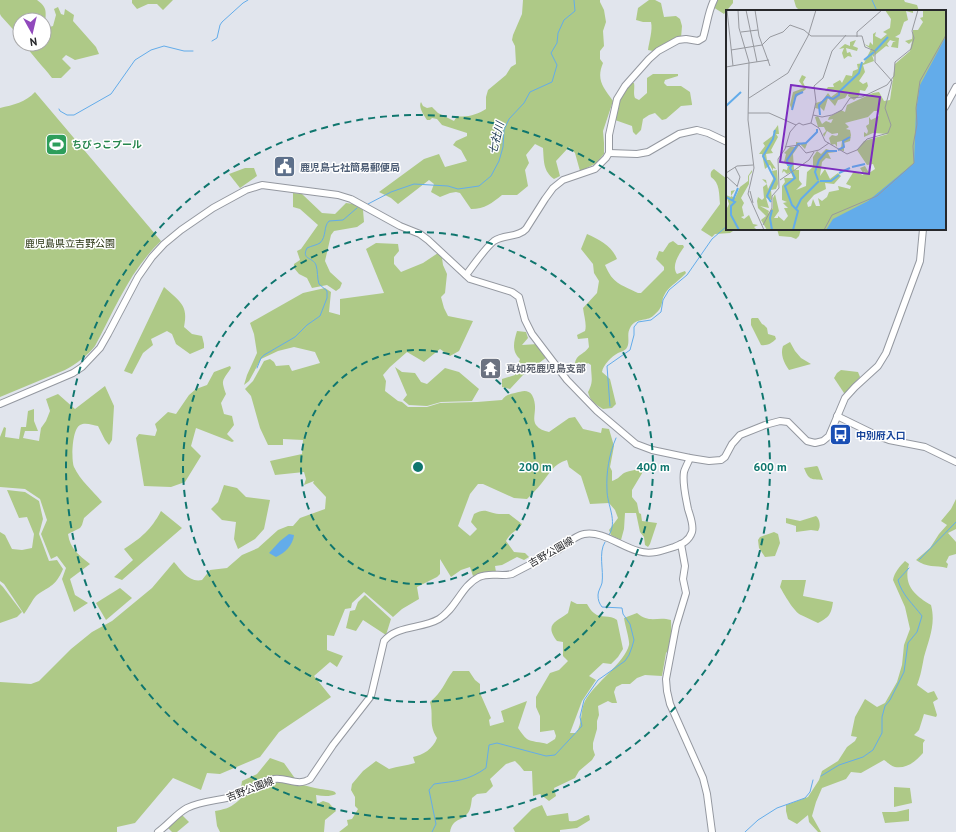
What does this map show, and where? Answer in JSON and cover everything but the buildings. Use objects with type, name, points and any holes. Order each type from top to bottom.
[{"type":"street","points":[[466,275],[494,242],[504,236],[523,233],[549,192],[563,180],[595,169],[600,165],[609,152],[609,135],[617,99],[622,90],[658,51],[682,39],[698,41],[703,38],[707,19],[714,0]]},
{"type":"street","points":[[946,105],[956,87]]},
{"type":"street","points":[[609,152],[637,154],[648,152],[679,134],[697,130],[708,133],[726,142]]},
{"type":"street","points":[[0,404],[66,376],[82,366],[100,348],[138,276],[152,257],[181,230],[200,216],[253,187],[266,185],[338,194],[351,199],[400,226],[420,234],[470,279],[516,294],[521,302],[525,320],[532,334],[566,380],[630,440],[644,448],[709,461],[721,460],[725,457],[732,444],[740,435],[780,421],[788,422],[807,441],[819,443],[829,436],[845,398],[878,366],[888,348],[920,261],[923,230]]},
{"type":"street","points":[[837,416],[878,436],[889,440],[925,447],[956,462]]},
{"type":"street","points":[[690,458],[685,470],[684,478],[693,528],[690,537],[681,544],[685,566],[684,579],[686,593],[676,626],[667,674],[667,691],[678,722],[703,778],[707,794],[712,832]]},
{"type":"street","name":"吉野公園線","points":[[158,832],[183,810],[193,806],[237,796],[275,778],[298,782],[310,779],[371,696],[384,641],[390,635],[441,618],[470,583],[478,577],[486,575],[512,574],[584,534],[604,537],[631,549],[645,552],[664,550],[681,544]]},
{"type":"green space","points":[[0,0],[37,0],[44,6],[46,12],[12,12],[12,28],[0,14]]},
{"type":"green space","points":[[132,0],[173,0],[163,10],[157,4],[148,4],[137,9],[132,3]]},
{"type":"green space","points":[[523,0],[600,0],[604,10],[606,22],[603,31],[604,46],[600,51],[600,59],[603,63],[600,79],[613,101],[603,131],[604,154],[595,164],[580,171],[575,153],[569,147],[556,161],[560,176],[554,179],[550,176],[546,169],[543,148],[535,144],[526,155],[529,163],[525,170],[528,186],[517,195],[502,195],[488,205],[476,209],[471,209],[460,193],[450,193],[440,197],[431,192],[434,184],[429,180],[398,204],[391,198],[379,192],[424,159],[439,154],[445,167],[467,161],[461,150],[453,145],[456,141],[467,136],[467,133],[442,125],[437,119],[432,118],[427,120],[420,104],[421,102],[423,106],[427,108],[432,107],[438,113],[454,121],[457,116],[472,115],[486,109],[486,97],[488,90],[506,75],[511,67],[516,64],[515,46],[512,40],[522,14]]},
{"type":"green space","points":[[649,0],[655,0],[661,3],[664,17],[676,16],[680,19],[682,26],[681,38],[673,40],[653,51],[648,50],[651,22],[636,20],[638,8]]},
{"type":"green space","points":[[718,0],[733,0],[733,3],[724,14],[713,7]]},
{"type":"green space","points":[[794,0],[904,0],[905,2],[917,5],[919,10],[799,10],[796,7]]},
{"type":"green space","points":[[58,7],[61,14],[64,15],[65,9],[74,15],[73,21],[96,47],[99,54],[75,60],[66,55],[62,59],[71,68],[61,78],[52,78],[30,52],[52,52],[52,26],[56,15],[54,9]]},
{"type":"green space","points":[[653,74],[678,74],[678,76],[665,80],[664,83],[667,86],[681,86],[690,92],[692,105],[681,106],[666,119],[662,120],[655,113],[649,115],[643,119],[641,130],[636,135],[633,132],[632,126],[615,120],[620,100],[631,83],[634,83],[635,98],[639,100],[647,93],[647,78]]},
{"type":"green space","name":"鹿児島県立吉野公園","points":[[35,92],[161,241],[140,264],[116,304],[95,346],[88,353],[65,370],[0,397],[0,108],[23,101]]},
{"type":"green space","points":[[245,168],[254,168],[257,176],[240,188],[229,174]]},
{"type":"green space","points":[[714,169],[726,178],[726,230],[734,230],[730,233],[715,234],[712,237],[701,230],[720,204],[718,186],[711,177]]},
{"type":"green space","points":[[293,193],[302,194],[322,213],[335,214],[346,203],[354,204],[363,210],[364,222],[357,227],[334,231],[331,235],[325,261],[330,272],[342,283],[340,288],[336,291],[327,285],[312,288],[307,278],[299,274],[294,268],[294,264],[300,260],[297,251],[301,249],[318,225],[300,209],[293,207]]},
{"type":"green space","points":[[777,230],[801,230],[799,236],[796,239],[779,236]]},
{"type":"green space","points":[[587,234],[605,244],[615,254],[617,259],[605,265],[614,280],[638,293],[641,293],[664,270],[664,267],[656,259],[659,251],[663,252],[669,243],[673,241],[678,245],[683,245],[684,247],[676,260],[675,271],[677,274],[685,271],[686,273],[666,292],[660,309],[653,316],[635,322],[632,325],[628,333],[628,344],[626,349],[613,356],[603,369],[602,372],[610,379],[616,404],[612,408],[603,409],[595,404],[590,398],[588,392],[592,382],[591,365],[588,363],[578,370],[575,368],[577,358],[589,347],[588,338],[578,339],[577,335],[586,329],[583,308],[597,293],[599,281],[594,273],[593,264],[581,249]]},
{"type":"green space","points":[[376,243],[398,244],[399,251],[394,257],[394,264],[401,272],[423,263],[438,253],[442,258],[447,274],[445,293],[441,297],[448,316],[473,321],[459,351],[450,356],[440,349],[424,362],[407,352],[383,375],[386,381],[385,391],[408,407],[427,407],[440,403],[502,400],[509,394],[527,391],[532,395],[534,400],[534,419],[536,425],[542,430],[549,432],[569,418],[575,417],[583,429],[601,433],[602,428],[609,429],[614,446],[610,467],[612,471],[612,481],[624,473],[644,466],[644,470],[632,490],[632,497],[637,503],[642,521],[657,523],[650,544],[648,547],[645,545],[644,537],[640,532],[636,513],[625,513],[624,529],[621,540],[611,535],[609,530],[618,518],[615,510],[609,503],[590,504],[581,476],[569,467],[567,460],[555,466],[527,499],[514,498],[483,484],[478,484],[470,494],[458,526],[470,536],[477,529],[471,522],[474,514],[484,511],[509,514],[522,524],[506,541],[514,552],[525,553],[529,557],[524,560],[517,557],[502,565],[495,566],[496,572],[481,573],[473,576],[470,567],[461,570],[451,577],[440,559],[440,574],[417,587],[419,599],[402,609],[393,617],[364,592],[352,603],[351,608],[345,609],[334,636],[327,635],[327,650],[343,656],[337,667],[330,662],[314,676],[331,697],[279,732],[260,757],[220,774],[207,773],[201,790],[173,778],[135,823],[117,827],[117,832],[0,832],[0,682],[31,684],[39,681],[71,649],[92,632],[112,621],[152,588],[174,562],[189,578],[193,580],[202,580],[210,570],[227,568],[242,555],[258,548],[278,530],[288,526],[293,526],[300,518],[325,509],[326,497],[313,483],[314,481],[304,485],[306,479],[304,472],[275,475],[270,461],[302,454],[303,440],[283,439],[283,445],[268,445],[260,428],[251,396],[245,389],[253,381],[264,361],[270,359],[276,366],[289,365],[292,371],[320,363],[315,352],[294,347],[278,351],[261,359],[249,381],[244,385],[257,353],[254,334],[250,323],[303,293],[325,288],[331,292],[329,312],[340,315],[340,299],[384,293],[366,249]]},
{"type":"green space","points":[[164,287],[182,304],[185,313],[184,327],[192,334],[202,336],[204,348],[190,354],[176,344],[172,334],[167,331],[151,339],[153,345],[143,353],[132,374],[124,371]]},
{"type":"green space","points":[[752,318],[758,318],[767,328],[768,334],[775,336],[776,339],[773,342],[761,345],[751,325]]},
{"type":"green space","points":[[517,331],[526,332],[528,338],[522,345],[538,344],[547,357],[523,375],[510,389],[502,387],[502,379],[515,375],[520,359],[515,353],[514,349]]},
{"type":"green space","points":[[790,342],[801,358],[811,364],[789,370],[784,361],[782,352],[783,346]]},
{"type":"green space","points":[[230,366],[231,368],[223,381],[226,394],[221,403],[224,414],[232,416],[234,425],[227,434],[234,441],[232,442],[196,428],[191,446],[201,456],[185,482],[171,487],[144,486],[136,438],[139,434],[155,436],[157,430],[155,424],[168,412],[176,414],[189,395],[196,389],[207,385],[214,372]]},
{"type":"green space","points":[[395,367],[402,372],[415,373],[421,382],[427,384],[445,368],[459,372],[479,389],[472,401],[441,402],[427,406],[409,405],[403,400],[407,395]]},
{"type":"green space","points":[[841,370],[858,372],[860,377],[845,393],[834,378]]},
{"type":"green space","points":[[105,386],[114,406],[112,440],[109,445],[98,426],[84,424],[77,428],[73,445],[74,467],[83,481],[102,502],[84,518],[80,528],[68,534],[73,548],[90,564],[70,579],[75,595],[88,603],[74,612],[62,579],[66,568],[57,556],[51,559],[41,534],[47,520],[40,499],[25,489],[0,487],[0,437],[4,427],[6,428],[5,437],[19,439],[21,427],[26,427],[28,411],[34,409],[34,421],[38,431],[25,431],[23,438],[39,441],[41,428],[50,411],[46,399],[58,394],[75,409]]},
{"type":"green space","points":[[817,466],[823,480],[810,478],[804,468]]},
{"type":"green space","points":[[224,485],[237,488],[246,497],[270,500],[264,529],[255,539],[238,549],[234,539],[236,522],[222,520],[211,509],[218,502]]},
{"type":"green space","points":[[7,490],[25,492],[39,501],[43,519],[39,534],[49,561],[57,560],[63,569],[55,582],[36,596],[24,614],[4,584],[0,581],[0,532],[5,535],[12,549],[22,550],[32,548],[34,534],[27,517],[19,518]]},
{"type":"green space","points":[[956,499],[956,529],[948,533],[956,542],[956,554],[949,556],[946,562],[948,564],[947,568],[920,563],[916,560],[930,548],[947,525],[941,521],[951,509]]},
{"type":"green space","points":[[161,511],[182,528],[122,580],[114,577],[133,560],[124,549],[145,533]]},
{"type":"green space","points":[[816,516],[820,523],[818,531],[811,530],[796,532],[796,526],[786,523],[786,518],[800,521]]},
{"type":"green space","points":[[774,532],[778,534],[780,543],[775,556],[765,557],[759,548],[758,540],[760,537]]},
{"type":"green space","points":[[905,561],[909,564],[908,578],[911,589],[931,605],[933,619],[931,631],[917,685],[928,693],[934,691],[938,699],[933,702],[937,715],[936,717],[924,714],[919,730],[914,735],[925,740],[923,743],[923,753],[911,764],[903,767],[895,767],[884,760],[861,773],[851,772],[846,779],[822,788],[812,816],[821,832],[818,832],[809,822],[808,815],[797,824],[788,819],[786,805],[808,797],[819,780],[822,771],[838,761],[847,747],[855,741],[857,737],[851,736],[855,717],[865,699],[877,707],[885,703],[897,682],[902,665],[904,645],[910,629],[905,607],[893,580],[899,567]]},
{"type":"green space","points":[[782,580],[806,580],[803,596],[833,602],[829,615],[818,623],[798,613],[780,587]]},
{"type":"green space","points":[[0,584],[22,612],[17,617],[0,623]]},
{"type":"green space","points":[[120,588],[132,598],[106,620],[96,603]]},
{"type":"green space","points":[[365,595],[391,619],[386,635],[363,620],[356,631],[346,628],[350,611],[355,610],[358,602]]},
{"type":"green space","points":[[571,601],[577,604],[587,604],[596,615],[611,617],[617,620],[623,649],[611,664],[603,663],[589,676],[596,680],[582,701],[570,733],[576,733],[578,729],[585,701],[626,652],[629,643],[624,618],[637,613],[650,619],[671,620],[672,646],[666,653],[662,676],[645,675],[637,678],[630,684],[622,684],[616,687],[614,692],[617,703],[608,701],[598,706],[599,715],[593,743],[595,755],[592,760],[579,771],[575,778],[554,788],[556,796],[549,801],[540,794],[533,796],[532,771],[524,771],[515,761],[506,764],[490,779],[493,786],[486,793],[477,794],[472,798],[471,807],[468,812],[453,824],[450,832],[339,832],[348,825],[347,820],[352,819],[358,809],[355,806],[355,797],[351,790],[352,784],[363,771],[376,761],[389,769],[415,763],[413,757],[424,753],[433,745],[437,738],[432,724],[430,702],[441,691],[453,671],[469,671],[475,680],[480,684],[480,693],[491,718],[489,720],[490,726],[504,722],[501,711],[527,701],[518,728],[522,734],[529,740],[547,744],[555,739],[556,736],[554,730],[540,732],[540,716],[536,707],[536,697],[550,673],[559,670],[568,661],[563,656],[563,642],[557,641],[553,635],[552,627],[556,621],[568,613]]},
{"type":"green space","points":[[270,758],[284,763],[299,784],[335,792],[336,794],[331,796],[316,795],[317,804],[323,801],[329,803],[336,811],[325,820],[324,832],[220,832],[217,826],[215,811],[232,806],[245,795],[241,788],[242,781],[257,774]]},
{"type":"green space","points":[[894,787],[910,788],[912,803],[894,807]]},
{"type":"green space","points":[[542,805],[547,816],[568,813],[569,821],[575,821],[589,815],[590,820],[577,828],[560,830],[560,832],[515,832],[513,828],[532,809]]},
{"type":"green space","points":[[909,809],[909,821],[885,823],[882,812],[896,812]]},
{"type":"green space","points":[[182,815],[189,822],[177,832],[172,832],[168,828]]},
{"type":"water","points":[[289,534],[294,535],[290,545],[285,551],[276,557],[269,553],[280,541]]},
{"type":"waterway","points":[[212,41],[217,38],[222,22],[248,0]]},
{"type":"waterway","name":"七社川","points":[[368,204],[391,192],[414,184],[448,186],[458,189],[479,186],[491,176],[499,161],[503,147],[504,130],[509,119],[524,103],[530,92],[552,82],[557,65],[551,53],[557,43],[558,33],[564,20],[575,11],[574,0]]},
{"type":"waterway","points":[[872,0],[877,10]]},
{"type":"waterway","points":[[59,109],[67,115],[74,115],[111,94],[135,60],[151,50],[164,46],[184,51],[193,51]]},
{"type":"waterway","name":"七社川","points":[[257,368],[261,358],[264,355],[295,337],[307,325],[320,316],[327,298],[327,291],[319,284],[315,262],[305,255],[307,248],[320,243],[329,221],[343,220],[357,208]]},
{"type":"waterway","points":[[610,406],[607,366],[630,350],[634,335],[634,327],[638,322],[651,320],[661,312],[663,300],[669,290],[687,275],[712,239],[726,227]]},
{"type":"waterway","points":[[609,535],[612,519],[607,496],[607,477],[608,464],[616,438]]},
{"type":"waterway","points":[[919,560],[956,522]]},
{"type":"waterway","points":[[432,832],[436,824],[429,790],[434,784],[461,780],[473,776],[486,768],[489,745],[497,743],[546,756],[555,755],[582,726],[580,717],[584,700],[598,680],[625,661],[629,655],[634,640],[630,624],[623,614],[622,608],[602,607],[598,600],[598,594],[602,583],[602,551],[605,542]]},
{"type":"waterway","points":[[821,776],[839,765],[863,757],[873,750],[882,733],[882,717],[885,706],[890,700],[904,672],[908,643],[917,632],[922,616],[905,595],[898,580],[909,568]]},
{"type":"waterway","points":[[745,832],[758,820],[777,808],[805,798],[810,792],[813,780]]},
{"type":"place","name":"ちびっこプール","points":[[57,144]]},
{"type":"place","name":"鹿児島七社簡易郵便局","points":[[284,167]]},
{"type":"place","name":"真如苑鹿児島支部","points":[[490,368]]},
{"type":"place","name":"中別府入口","points":[[841,435]]}]
